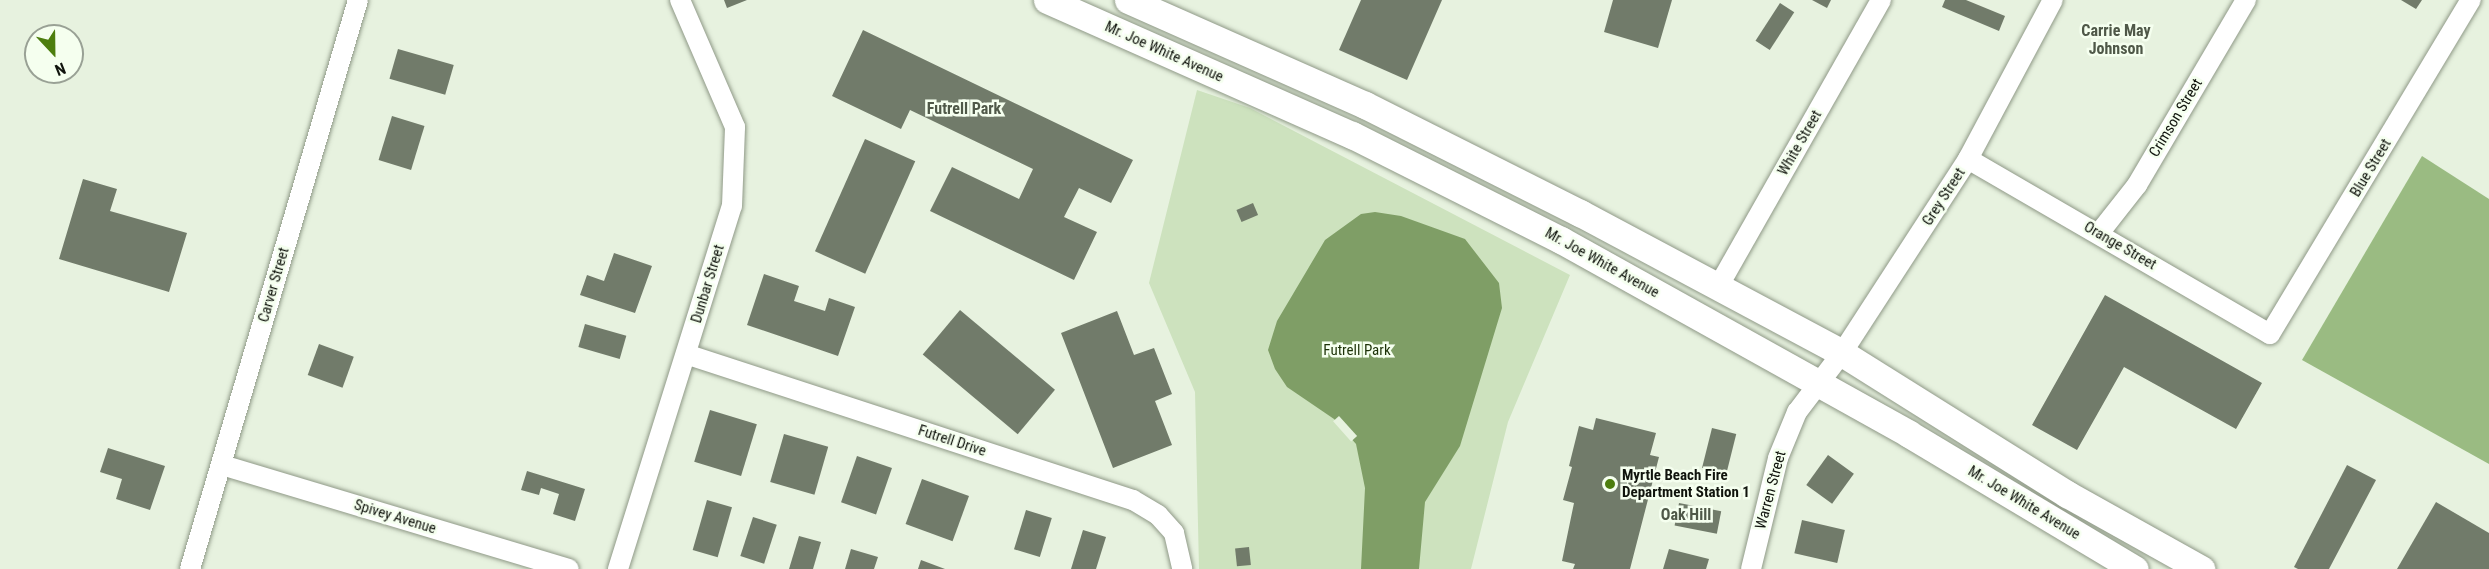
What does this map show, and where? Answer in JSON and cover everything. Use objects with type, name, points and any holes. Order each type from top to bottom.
[{"type":"main road","name":"Mr. Joe White Avenue","points":[[1047,0],[1352,135],[1561,240],[1818,384],[2134,569]]},
{"type":"main road","name":"Mr. Joe White Avenue","points":[[1128,0],[1365,105],[1718,287],[1842,353],[2067,494],[2201,569]]},
{"type":"street","name":"Carver Street","points":[[190,569],[358,0]]},
{"type":"street","name":"Dunbar Street","points":[[618,569],[732,206],[736,154],[731,114],[680,0]]},
{"type":"street","name":"White Street","points":[[1718,287],[1881,0]]},
{"type":"street","name":"Grey Street","points":[[1818,384],[1842,353],[1968,159],[2053,0]]},
{"type":"street","name":"Crimson Street","points":[[2100,232],[2137,185],[2246,0]]},
{"type":"street","name":"Blue Street","points":[[2270,334],[2471,0]]},
{"type":"street","name":"Orange Street","points":[[1968,159],[2051,209],[2100,232],[2261,332],[2270,334]]},
{"type":"street","name":"Futrell Drive","points":[[686,354],[1133,500],[1158,515],[1174,533],[1182,569]]},
{"type":"street","name":"Warren Street","points":[[1751,569],[1778,458],[1797,412],[1818,384]]},
{"type":"street","name":"Spivey Avenue","points":[[222,465],[569,569]]},
{"type":"green space","name":"Futrell Park","points":[[1197,90],[1250,108],[1570,275],[1508,422],[1471,569],[1199,569],[1195,392],[1149,283]]},
{"type":"shaded area","points":[[2422,156],[2489,199],[2489,464],[2302,360]]},
{"type":"shaded area","points":[[1375,212],[1401,216],[1465,239],[1499,283],[1502,308],[1460,446],[1425,502],[1419,569],[1361,569],[1365,488],[1356,444],[1334,419],[1287,387],[1275,369],[1268,350],[1277,321],[1325,240],[1361,214]]},
{"type":"pier","points":[[1339,416],[1357,436],[1351,441],[1333,421]]},
{"type":"building","points":[[724,0],[747,0],[727,8]]},
{"type":"building","points":[[1361,0],[1442,0],[1407,80],[1339,50]]},
{"type":"building","points":[[1613,0],[1672,0],[1658,48],[1604,32]]},
{"type":"building","points":[[1812,0],[1831,0],[1827,8]]},
{"type":"building","points":[[1945,0],[1966,0],[2005,16],[1999,31],[1942,7]]},
{"type":"building","points":[[2401,0],[2422,0],[2416,9]]},
{"type":"building","points":[[1780,3],[1794,12],[1770,50],[1755,41]]},
{"type":"building","points":[[863,30],[1133,160],[1111,203],[1079,188],[1064,217],[1097,232],[1074,280],[930,211],[952,167],[1019,199],[1033,169],[910,110],[901,129],[832,96]]},
{"type":"building","points":[[398,49],[454,65],[445,95],[389,79]]},
{"type":"building","points":[[392,116],[425,126],[411,170],[379,160]]},
{"type":"building","points":[[865,139],[915,161],[865,274],[815,251]]},
{"type":"building","points":[[83,179],[117,189],[110,211],[187,233],[169,292],[59,259]]},
{"type":"building","points":[[1253,203],[1258,215],[1242,222],[1236,210]]},
{"type":"building","points":[[614,253],[652,266],[635,313],[580,295],[587,275],[604,281]]},
{"type":"building","points":[[764,274],[799,286],[794,301],[825,311],[829,298],[855,307],[838,356],[747,325]]},
{"type":"building","points":[[2105,295],[2262,383],[2236,429],[2124,367],[2077,450],[2032,425]]},
{"type":"building","points":[[960,310],[1055,390],[1018,434],[923,354]]},
{"type":"building","points":[[1117,311],[1134,355],[1154,348],[1172,394],[1155,401],[1172,445],[1113,468],[1061,333]]},
{"type":"building","points":[[585,324],[626,336],[620,359],[578,347]]},
{"type":"building","points":[[319,344],[354,357],[342,388],[308,375]]},
{"type":"building","points":[[710,410],[757,424],[741,476],[694,462]]},
{"type":"building","name":"Myrtle Beach Fire Department Station 1","points":[[1596,418],[1656,433],[1650,455],[1659,457],[1630,569],[1573,569],[1575,564],[1562,561],[1574,503],[1563,500],[1572,467],[1569,466],[1579,426],[1593,430]]},
{"type":"building","points":[[1712,428],[1736,434],[1726,474],[1702,468]]},
{"type":"building","points":[[784,434],[828,447],[814,495],[770,482]]},
{"type":"building","points":[[108,448],[165,466],[150,510],[116,499],[122,479],[100,472]]},
{"type":"building","points":[[1828,455],[1854,474],[1832,504],[1806,485]]},
{"type":"building","points":[[857,456],[892,468],[876,514],[841,502]]},
{"type":"building","points":[[2347,465],[2376,480],[2329,569],[2298,569],[2294,567]]},
{"type":"building","points":[[527,471],[585,489],[575,521],[553,514],[559,494],[541,488],[539,495],[521,490]]},
{"type":"building","points":[[922,479],[969,496],[953,541],[906,524]]},
{"type":"building","points":[[707,500],[732,507],[718,557],[693,550]]},
{"type":"building","points":[[2436,502],[2489,533],[2489,569],[2397,569]]},
{"type":"building","points":[[1679,503],[1721,511],[1717,534],[1675,526]]},
{"type":"building","points":[[1026,510],[1052,518],[1040,557],[1014,549]]},
{"type":"building","points":[[753,517],[777,525],[764,564],[740,556]]},
{"type":"building","points":[[1802,520],[1845,530],[1837,563],[1794,553]]},
{"type":"building","points":[[1083,530],[1106,537],[1096,569],[1071,569]]},
{"type":"building","points":[[799,536],[821,542],[813,569],[789,569]]},
{"type":"building","points":[[1249,547],[1251,565],[1237,566],[1235,548]]},
{"type":"building","points":[[851,549],[878,557],[874,569],[845,569]]},
{"type":"building","points":[[1669,549],[1709,559],[1706,569],[1663,569]]},
{"type":"building","points":[[921,560],[945,569],[918,569]]},
{"type":"place","name":"Myrtle Beach Fire Department Station 1","points":[[1610,484]]},
{"type":"district","name":"Carrie May Johnson","points":[[2116,40]]},
{"type":"district","name":"Futrell Park","points":[[964,109]]},
{"type":"district","name":"Oak Hill","points":[[1686,515]]}]
